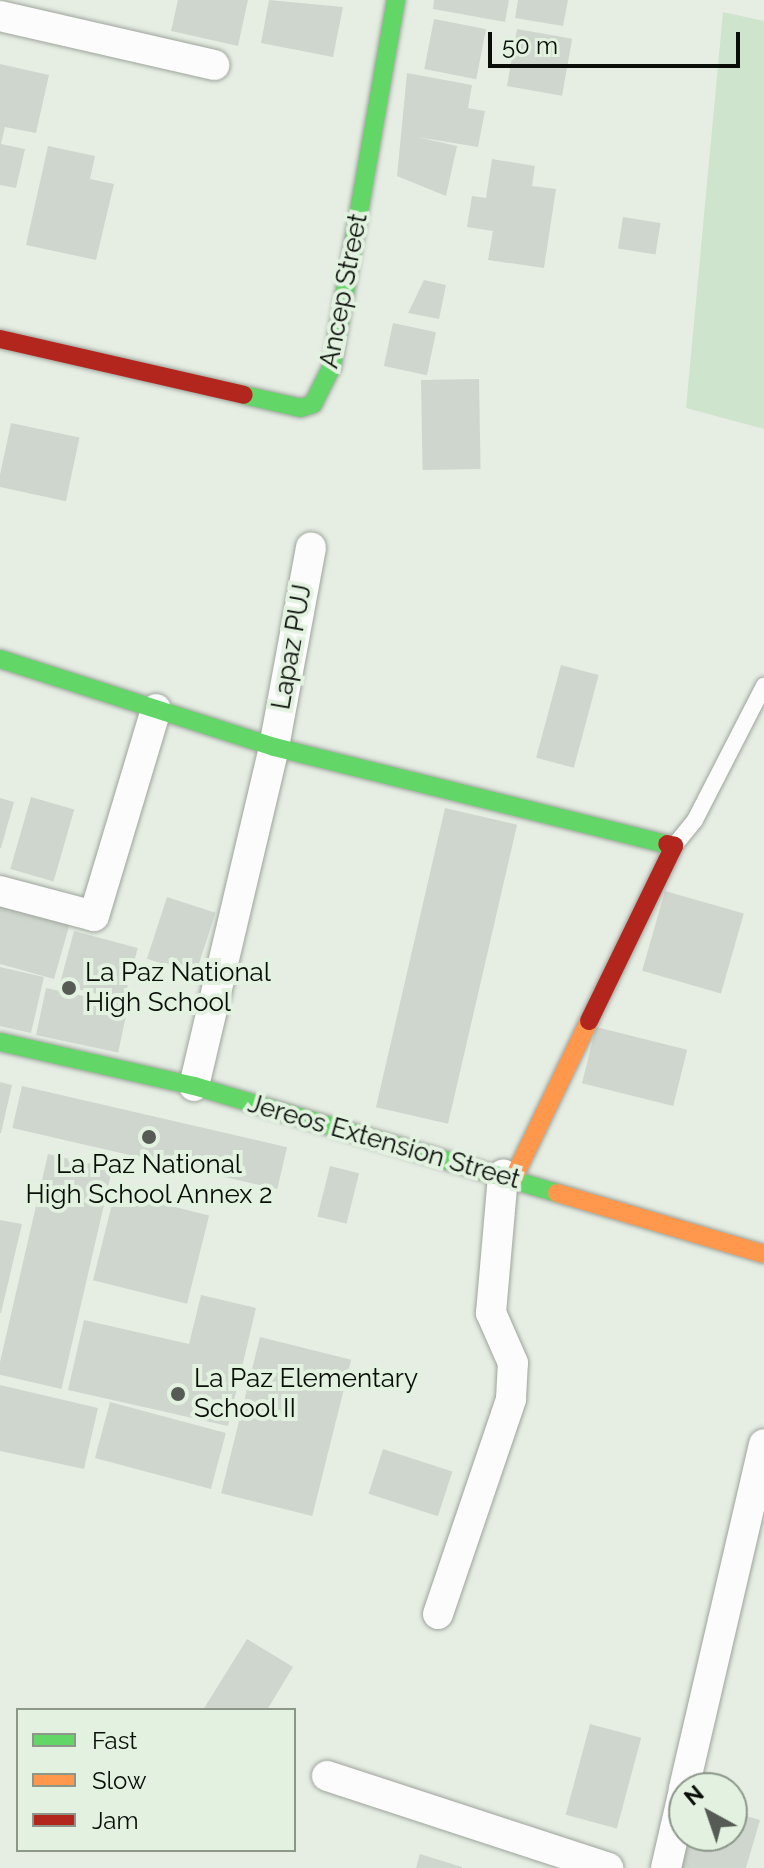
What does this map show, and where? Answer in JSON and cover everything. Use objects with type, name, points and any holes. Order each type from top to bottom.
[{"type":"street","name":"Ancep Street","points":[[0,339],[301,408],[313,404],[332,366],[396,0]]},
{"type":"street","points":[[0,16],[214,65]]},
{"type":"street","name":"Lapaz PUJ","points":[[194,1086],[274,747],[311,547]]},
{"type":"street","points":[[0,659],[274,747],[674,846],[508,1177],[491,1313],[513,1363],[511,1399],[438,1614]]},
{"type":"street","points":[[0,891],[94,916],[156,709]]},
{"type":"street","name":"Jereos Extension Street","points":[[0,1042],[194,1086],[764,1254]]},
{"type":"street","points":[[688,1772],[758,1500],[764,1444]]},
{"type":"street","points":[[327,1776],[608,1868]]},
{"type":"lane","points":[[674,846],[695,820],[764,686]]},
{"type":"green space","points":[[723,12],[764,21],[764,429],[686,408]]},
{"type":"building","points":[[178,0],[248,0],[238,46],[171,31]]},
{"type":"building","points":[[269,0],[343,7],[333,57],[261,43]]},
{"type":"building","points":[[434,0],[509,0],[505,22],[433,9]]},
{"type":"building","points":[[518,0],[568,0],[563,26],[515,18]]},
{"type":"building","points":[[434,19],[486,29],[476,79],[424,69]]},
{"type":"building","points":[[517,29],[572,39],[562,96],[507,86]]},
{"type":"building","points":[[0,64],[49,75],[36,133],[5,127],[1,144],[25,149],[16,188],[0,185]]},
{"type":"building","points":[[407,73],[472,85],[468,108],[485,111],[478,147],[417,137],[457,146],[446,196],[397,176]]},
{"type":"building","points":[[48,146],[95,156],[90,179],[114,184],[96,260],[26,245]]},
{"type":"building","points":[[492,159],[535,166],[532,186],[556,189],[544,268],[488,260],[493,231],[467,227],[472,196],[486,198]]},
{"type":"building","points":[[623,217],[661,223],[656,255],[618,249]]},
{"type":"building","points":[[424,280],[446,285],[439,319],[408,313]]},
{"type":"building","points":[[393,323],[436,332],[427,375],[384,366]]},
{"type":"building","points":[[479,379],[481,469],[423,470],[421,380]]},
{"type":"building","points":[[11,423],[79,438],[66,501],[0,487]]},
{"type":"building","points":[[561,665],[599,675],[574,768],[536,758]]},
{"type":"building","points":[[31,797],[74,809],[54,881],[10,869]]},
{"type":"building","points":[[0,798],[14,802],[1,848],[0,848]]},
{"type":"building","points":[[445,808],[517,825],[448,1124],[376,1107]]},
{"type":"building","points":[[665,891],[744,914],[721,993],[642,971]]},
{"type":"building","points":[[167,897],[216,913],[195,975],[147,959]]},
{"type":"building","points":[[0,904],[70,923],[54,979],[0,964]]},
{"type":"building","points":[[74,931],[138,948],[124,1001],[60,984]]},
{"type":"building","points":[[0,967],[44,977],[31,1033],[0,1026]]},
{"type":"building","points":[[46,988],[128,1005],[118,1052],[36,1035]]},
{"type":"building","points":[[596,1027],[687,1050],[673,1106],[582,1083]]},
{"type":"building","points":[[0,1082],[12,1085],[1,1133],[0,1133]]},
{"type":"building","name":"La Paz National High School Annex 2","points":[[22,1086],[287,1147],[277,1189],[12,1128]]},
{"type":"building","points":[[48,1154],[112,1169],[61,1389],[0,1375],[0,1362]]},
{"type":"building","points":[[330,1166],[359,1173],[347,1224],[317,1216]]},
{"type":"building","points":[[115,1192],[209,1215],[187,1304],[93,1280]]},
{"type":"building","points":[[0,1220],[22,1224],[1,1313],[0,1313]]},
{"type":"building","points":[[201,1295],[256,1308],[228,1426],[68,1390],[84,1320],[189,1344]]},
{"type":"building","points":[[260,1337],[351,1360],[312,1516],[221,1493]]},
{"type":"building","points":[[0,1385],[98,1408],[84,1469],[0,1451]]},
{"type":"building","points":[[110,1402],[226,1433],[211,1489],[95,1458]]},
{"type":"building","points":[[383,1449],[452,1472],[438,1516],[368,1494]]},
{"type":"building","points":[[247,1639],[293,1667],[268,1708],[204,1708]]},
{"type":"building","points":[[590,1724],[641,1738],[617,1829],[566,1815]]},
{"type":"building","points":[[748,1817],[760,1820],[746,1868],[676,1868],[680,1852],[748,1852]]},
{"type":"building","points":[[420,1854],[462,1867],[462,1868],[416,1868]]},
{"type":"traffic: fast","points":[[244,395],[301,408],[313,404],[332,366],[396,0]]},
{"type":"traffic: fast","points":[[0,659],[274,747],[667,844]]},
{"type":"traffic: fast","points":[[0,1042],[194,1086],[557,1193]]},
{"type":"traffic: slow","points":[[513,1179],[589,1021]]},
{"type":"traffic: slow","points":[[557,1193],[764,1254]]},
{"type":"traffic: jam","points":[[0,339],[244,395]]},
{"type":"traffic: jam","points":[[589,1021],[674,846],[667,844]]},
{"type":"place","name":"La Paz National High School","points":[[69,988]]},
{"type":"place","name":"La Paz National High School Annex 2","points":[[149,1137]]},
{"type":"place","name":"La Paz Elementary School II","points":[[178,1394]]}]
